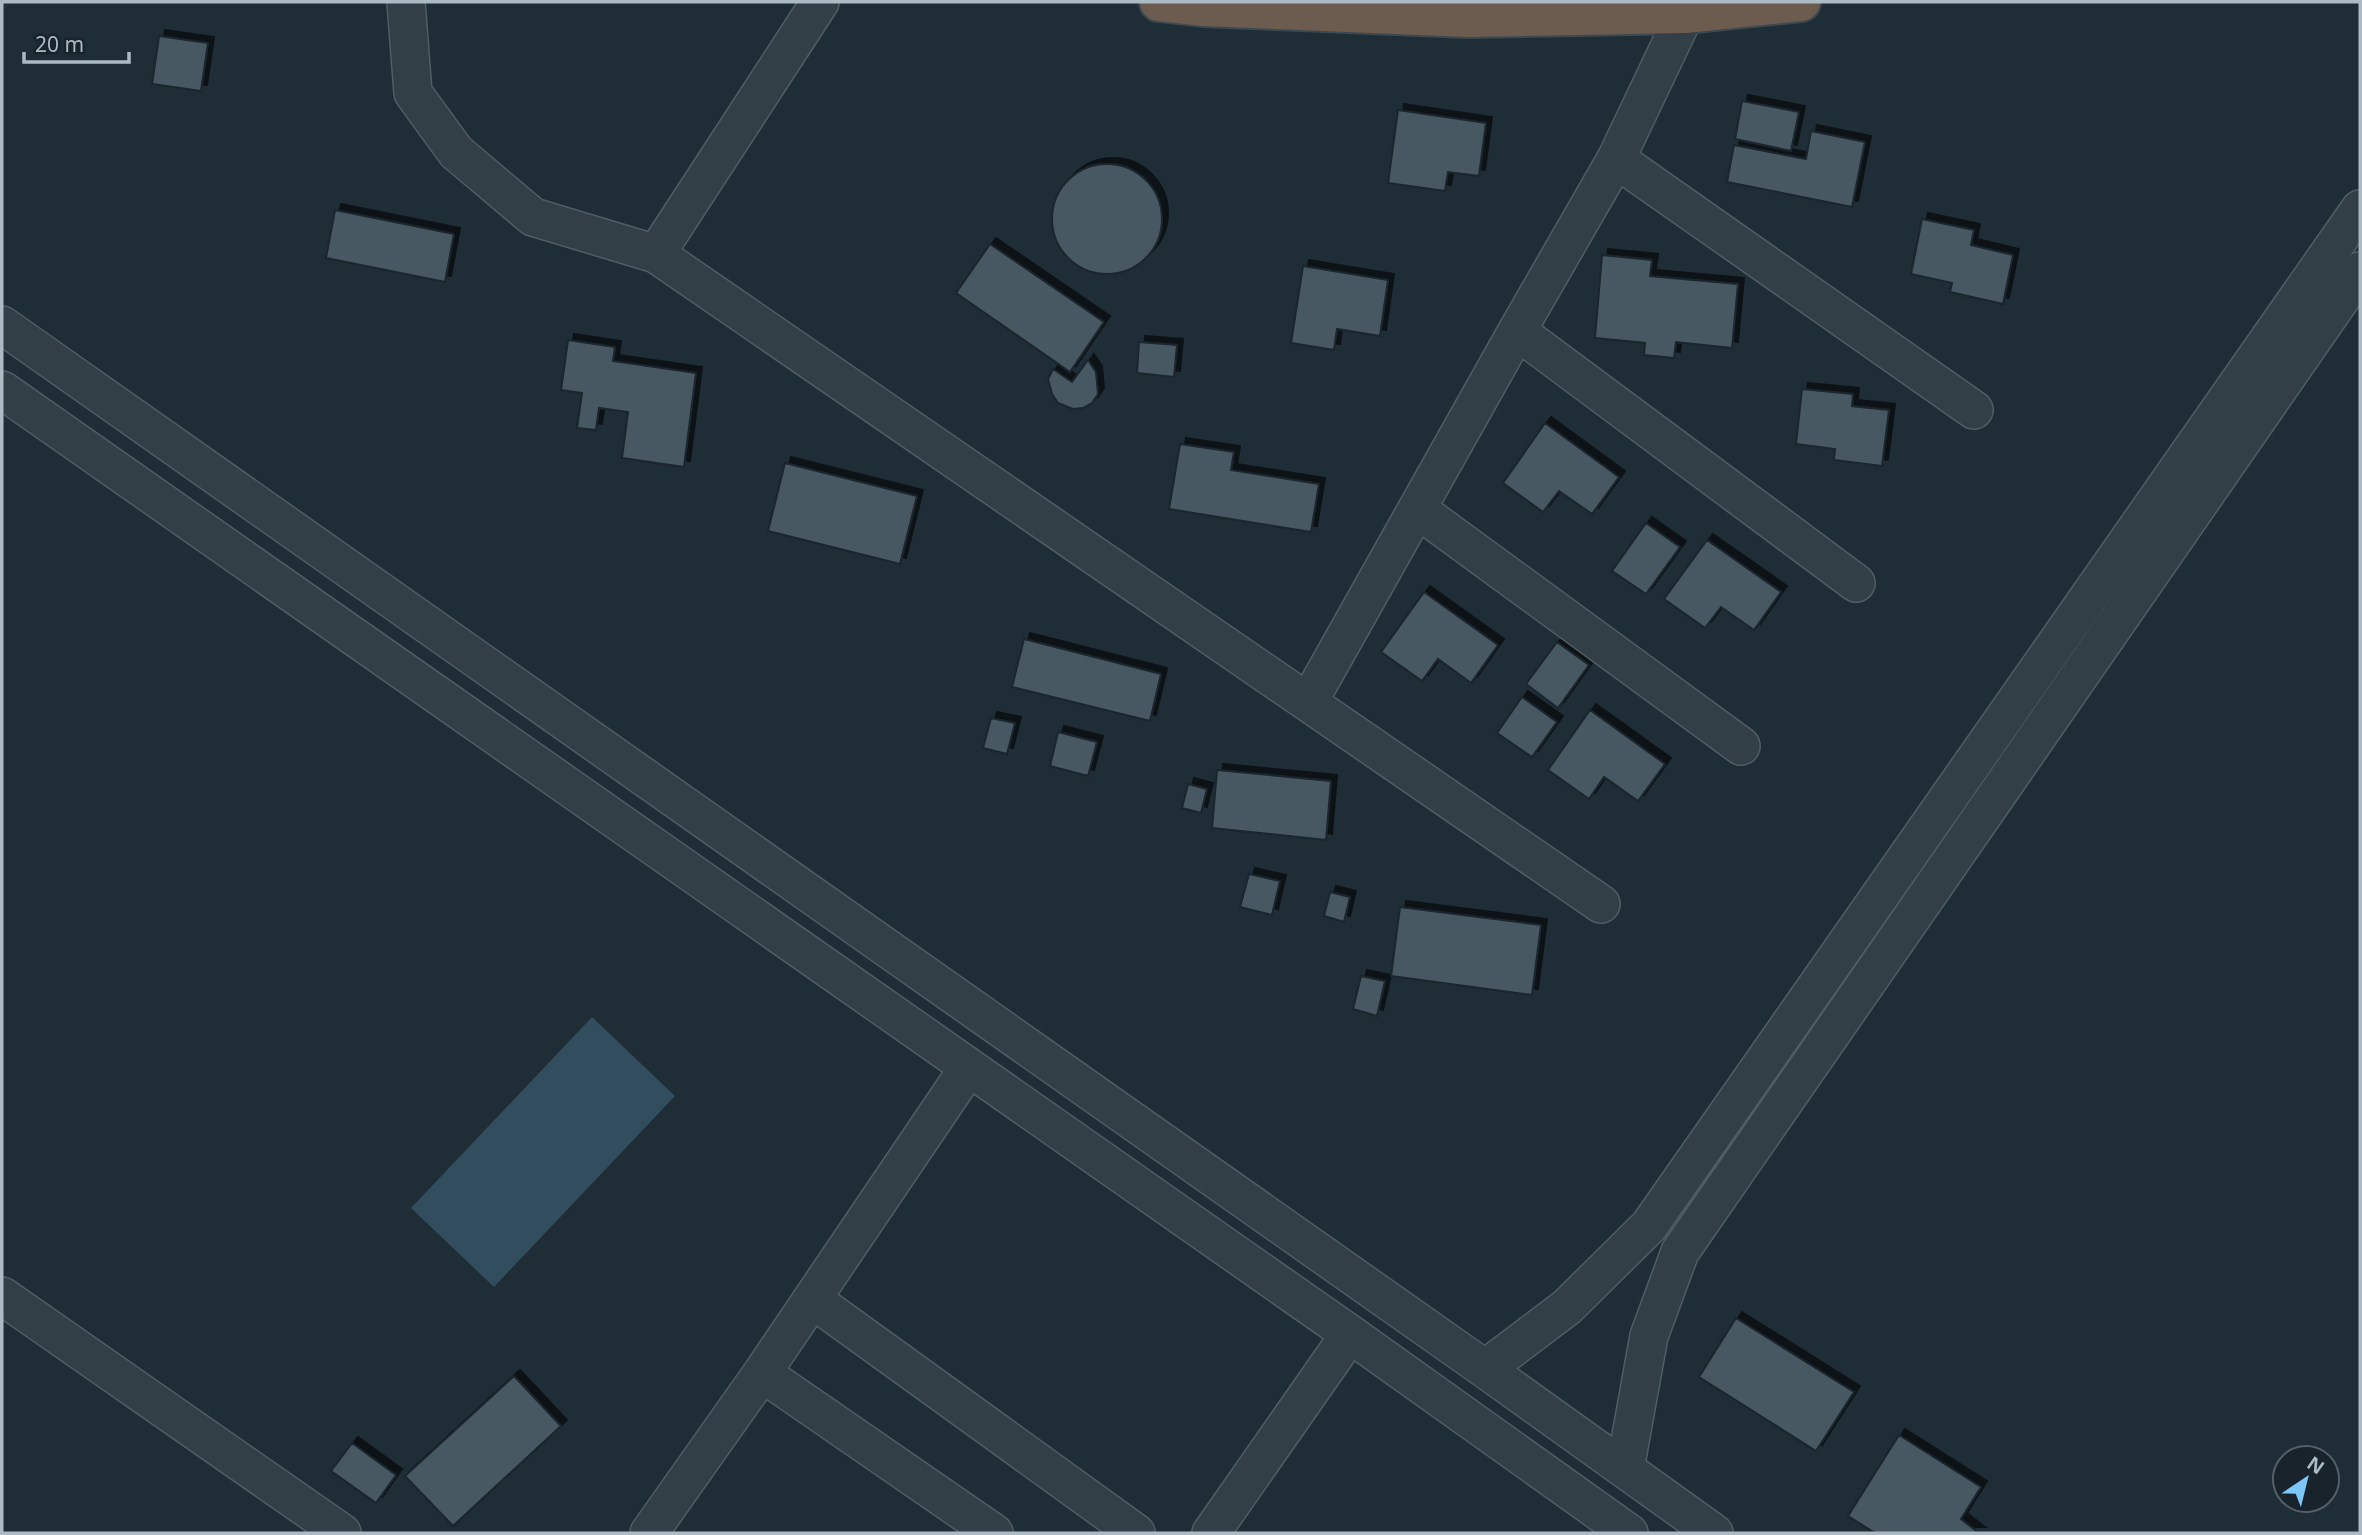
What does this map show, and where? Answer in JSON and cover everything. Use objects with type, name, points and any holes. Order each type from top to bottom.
[{"type":"highway","points":[[1159,2],[1204,7],[1467,18],[1685,14],[1801,2]]},
{"type":"street","points":[[405,2],[413,93],[456,152],[533,217],[656,254],[1601,904]]},
{"type":"street","points":[[656,254],[820,2]]},
{"type":"street","points":[[1309,701],[1616,159],[1685,14]]},
{"type":"street","points":[[1616,159],[1974,410]]},
{"type":"street","points":[[1485,1370],[1567,1307],[1649,1226],[2360,209]]},
{"type":"street","points":[[1625,1469],[1649,1336],[1680,1252],[2360,271]]},
{"type":"street","points":[[2,325],[1714,1533]]},
{"type":"street","points":[[1517,331],[1856,583]]},
{"type":"street","points":[[2,390],[1350,1334],[1629,1533]]},
{"type":"street","points":[[1417,509],[1741,746]]},
{"type":"street","points":[[1793,1020],[1825,1043]]},
{"type":"street","points":[[649,1533],[762,1373],[969,1067]]},
{"type":"street","points":[[2,1296],[342,1533]]},
{"type":"street","points":[[812,1299],[1136,1533]]},
{"type":"street","points":[[1211,1533],[1350,1334]]},
{"type":"street","points":[[762,1373],[994,1533]]},
{"type":"water","points":[[592,1017],[675,1096],[494,1287],[411,1208]]},
{"type":"building","points":[[159,36],[208,43],[201,91],[152,84]]},
{"type":"building","points":[[1742,101],[1799,112],[1791,151],[1735,139]]},
{"type":"building","points":[[1398,110],[1486,123],[1479,176],[1448,172],[1445,191],[1388,183]]},
{"type":"building","points":[[1811,131],[1865,142],[1852,207],[1727,182],[1734,145],[1806,159]]},
{"type":"building","points":[[1107,164],[1128,168],[1146,180],[1158,198],[1162,219],[1158,240],[1146,258],[1128,270],[1107,274],[1086,270],[1068,258],[1056,240],[1052,219],[1056,198],[1068,180],[1086,168]]},
{"type":"building","points":[[335,210],[454,234],[445,282],[326,258]]},
{"type":"building","points":[[1922,219],[1974,230],[1971,245],[2013,255],[2003,304],[1950,292],[1952,283],[1911,274]]},
{"type":"building","points":[[990,244],[1104,322],[1070,372],[956,293]]},
{"type":"building","points":[[1602,255],[1652,260],[1650,276],[1738,284],[1732,348],[1676,342],[1674,358],[1644,355],[1645,343],[1595,338]]},
{"type":"building","points":[[1303,266],[1388,280],[1380,336],[1337,329],[1334,350],[1291,343]]},
{"type":"building","points":[[568,340],[615,347],[613,361],[696,373],[684,467],[622,458],[628,412],[599,408],[596,430],[577,428],[582,393],[561,390]]},
{"type":"building","points":[[1139,342],[1177,345],[1174,377],[1137,373]]},
{"type":"building","points":[[1088,360],[1096,372],[1098,394],[1092,403],[1073,409],[1058,403],[1048,379],[1053,369],[1072,382]]},
{"type":"building","points":[[1802,389],[1853,394],[1852,406],[1889,410],[1882,466],[1834,460],[1835,449],[1796,444]]},
{"type":"building","points":[[1545,423],[1619,477],[1592,514],[1559,491],[1543,512],[1503,483]]},
{"type":"building","points":[[1180,444],[1234,452],[1231,470],[1319,484],[1311,532],[1169,509]]},
{"type":"building","points":[[785,463],[917,496],[900,564],[768,531]]},
{"type":"building","points":[[1646,523],[1680,547],[1646,594],[1612,571]]},
{"type":"building","points":[[1707,540],[1781,592],[1754,630],[1721,607],[1705,628],[1664,599]]},
{"type":"building","points":[[1424,592],[1498,645],[1471,683],[1438,659],[1422,681],[1381,652]]},
{"type":"building","points":[[1024,639],[1161,674],[1150,721],[1012,687]]},
{"type":"building","points":[[1557,642],[1589,665],[1558,708],[1526,684]]},
{"type":"building","points":[[1522,697],[1557,722],[1532,757],[1497,733]]},
{"type":"building","points":[[1590,710],[1665,764],[1638,801],[1604,777],[1589,799],[1548,770]]},
{"type":"building","points":[[991,718],[1015,723],[1007,754],[983,748]]},
{"type":"building","points":[[1058,732],[1097,742],[1088,776],[1050,766]]},
{"type":"building","points":[[1217,770],[1331,781],[1326,840],[1212,828]]},
{"type":"building","points":[[1188,784],[1207,789],[1201,813],[1182,808]]},
{"type":"building","points":[[1249,874],[1280,881],[1272,915],[1240,907]]},
{"type":"building","points":[[1330,892],[1350,897],[1344,922],[1324,916]]},
{"type":"building","points":[[1400,907],[1541,925],[1532,995],[1391,976]]},
{"type":"building","points":[[1361,976],[1385,981],[1377,1016],[1353,1009]]},
{"type":"building","points":[[1736,1318],[1854,1392],[1816,1451],[1699,1377]]},
{"type":"building","points":[[514,1376],[561,1426],[453,1526],[405,1476]]},
{"type":"building","points":[[1899,1435],[1981,1487],[1961,1519],[1979,1533],[1875,1533],[1848,1516]]},
{"type":"building","points":[[352,1443],[396,1475],[376,1503],[331,1471]]}]
